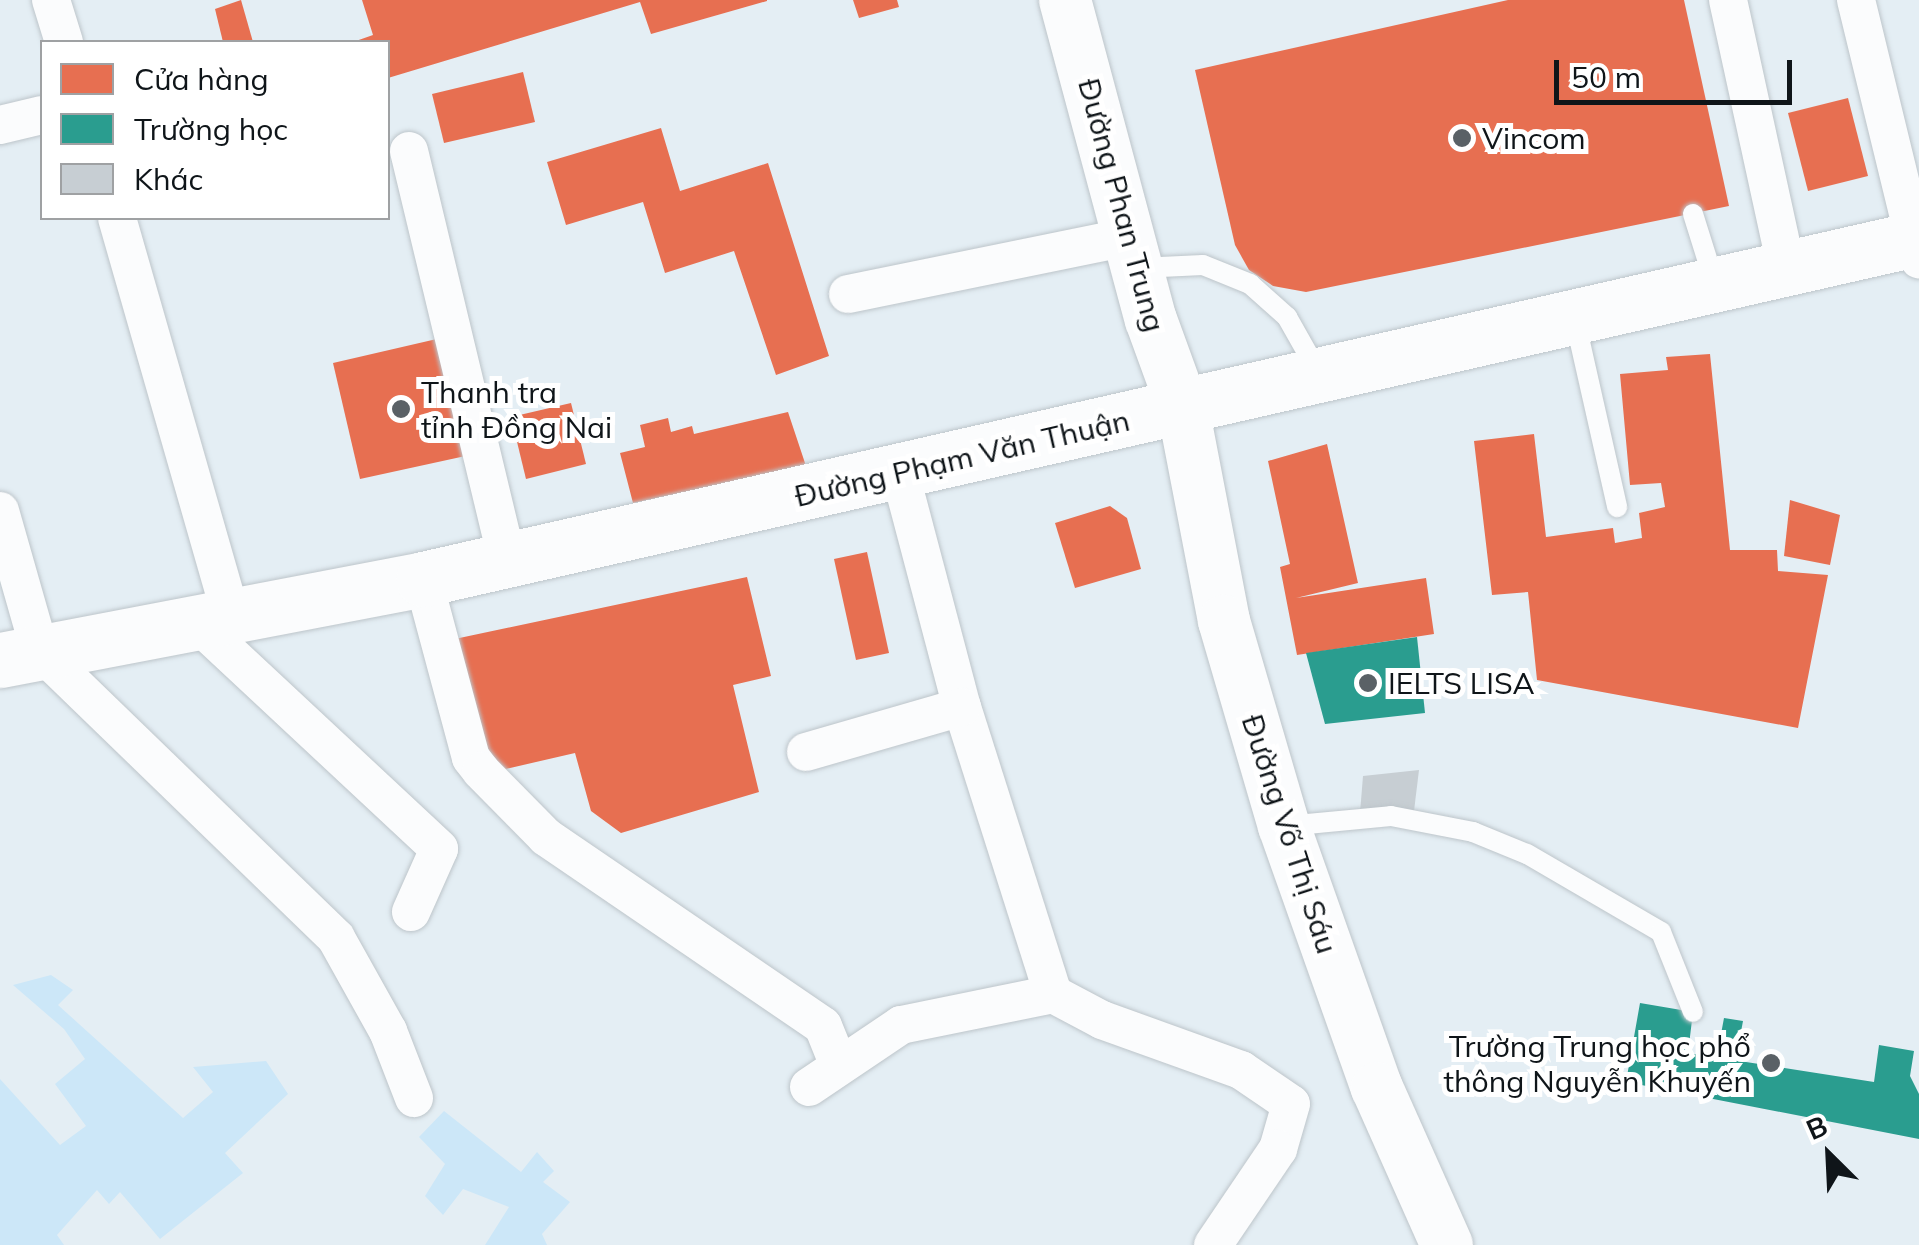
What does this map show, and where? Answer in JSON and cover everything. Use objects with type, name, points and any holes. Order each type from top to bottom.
[{"type":"main road","name":"Đường Phan Trung","points":[[1065,0],[1133,253],[1183,408]]},
{"type":"main road","name":"Đường Phạm Văn Thuận","points":[[20,656],[423,579],[900,474],[1318,372],[1575,320],[1787,270],[1917,246]]},
{"type":"main road","name":"Đường Võ Thị Sáu","points":[[1183,408],[1224,621],[1284,826],[1377,1088],[1446,1245]]},
{"type":"street","points":[[51,0],[63,40]]},
{"type":"street","points":[[1728,0],[1787,270]]},
{"type":"street","points":[[1856,0],[1917,246]]},
{"type":"street","points":[[0,125],[40,115]]},
{"type":"street","points":[[410,151],[507,560]]},
{"type":"street","points":[[117,220],[214,619],[439,849],[411,912]]},
{"type":"street","points":[[848,294],[1133,253]]},
{"type":"street","points":[[900,474],[962,706],[1053,994]]},
{"type":"street","points":[[0,511],[20,656],[336,938],[388,1030],[414,1098]]},
{"type":"street","points":[[423,579],[470,758],[546,837],[822,1026],[838,1063]]},
{"type":"street","points":[[806,752],[962,706]]},
{"type":"street","points":[[809,1087],[838,1063],[900,1025],[1053,994],[1102,1020],[1241,1070],[1292,1104],[1278,1149],[1214,1245]]},
{"type":"lane","points":[[1692,214],[1716,287]]},
{"type":"lane","points":[[1133,253],[1203,265],[1250,284],[1287,317],[1318,372]]},
{"type":"lane","points":[[1575,320],[1617,508]]},
{"type":"lane","points":[[1284,826],[1391,816],[1473,832],[1527,854],[1661,932],[1692,1012]]},
{"type":"shaded area","points":[[51,975],[73,990],[58,1005],[183,1118],[213,1092],[193,1067],[266,1061],[288,1094],[225,1153],[243,1173],[160,1239],[120,1192],[109,1204],[97,1190],[57,1235],[64,1245],[0,1245],[0,1079],[60,1145],[86,1126],[55,1084],[85,1059],[64,1029],[13,985]]},
{"type":"shaded area","points":[[444,1111],[521,1172],[537,1152],[554,1171],[543,1182],[570,1202],[542,1234],[547,1245],[485,1245],[509,1207],[463,1189],[443,1215],[425,1196],[445,1164],[419,1137]]},
{"type":"building: Cửa hàng","points":[[241,0],[252,40],[223,40],[215,9]]},
{"type":"building: Cửa hàng","points":[[362,0],[767,0],[651,34],[640,2],[390,77],[390,40],[359,40],[373,35]]},
{"type":"building: Cửa hàng","points":[[853,0],[897,0],[899,7],[859,18]]},
{"type":"building: Cửa hàng","name":"Vincom","points":[[1508,0],[1684,0],[1729,206],[1306,292],[1273,286],[1249,270],[1235,245],[1195,70]]},
{"type":"building: Cửa hàng","points":[[523,72],[535,122],[444,143],[432,94]]},
{"type":"building: Cửa hàng","points":[[1848,98],[1868,176],[1808,191],[1788,113]]},
{"type":"building: Cửa hàng","points":[[661,128],[680,191],[768,163],[829,356],[776,375],[734,251],[665,273],[643,202],[566,225],[547,162]]},
{"type":"building: Cửa hàng","name":"Thanh tra tỉnh Đồng Nai","points":[[441,338],[470,455],[360,479],[333,363]]},
{"type":"building: Cửa hàng","points":[[1710,354],[1730,550],[1777,550],[1778,571],[1828,575],[1798,728],[1537,680],[1528,592],[1492,595],[1474,441],[1534,434],[1546,537],[1613,528],[1615,543],[1642,538],[1639,513],[1665,507],[1661,483],[1630,485],[1620,374],[1668,370],[1666,357]]},
{"type":"building: Cửa hàng","points":[[571,403],[586,464],[526,479],[511,417]]},
{"type":"building: Cửa hàng","points":[[788,412],[806,466],[633,503],[620,453],[645,447],[640,425],[668,418],[671,432],[692,426],[694,434]]},
{"type":"building: Cửa hàng","points":[[1327,444],[1358,583],[1296,598],[1426,578],[1434,634],[1297,655],[1280,567],[1290,564],[1268,461]]},
{"type":"building: Cửa hàng","points":[[1790,500],[1840,515],[1830,565],[1784,556]]},
{"type":"building: Cửa hàng","points":[[1110,506],[1127,518],[1141,569],[1075,588],[1055,523]]},
{"type":"building: Cửa hàng","points":[[867,552],[889,653],[856,660],[834,559]]},
{"type":"building: Cửa hàng","points":[[747,577],[771,676],[733,685],[759,792],[621,833],[591,811],[575,753],[497,771],[480,752],[450,640]]},
{"type":"building: Trường học","name":"IELTS LISA","points":[[1417,637],[1425,713],[1325,724],[1306,653]]},
{"type":"building: Trường học","name":"Trường Trung học phổ thông Nguyễn Khuyến","points":[[1640,1003],[1693,1012],[1688,1053],[1874,1082],[1879,1045],[1914,1051],[1910,1076],[1919,1094],[1919,1139],[1626,1082]]},
{"type":"building: Trường học","points":[[1724,1018],[1743,1021],[1738,1048],[1719,1045]]},
{"type":"building: Khác","points":[[1419,770],[1414,811],[1360,813],[1363,776]]},
{"type":"place","name":"Vincom","points":[[1462,138]]},
{"type":"place","name":"Thanh tra tỉnh Đồng Nai","points":[[401,409]]},
{"type":"place","name":"IELTS LISA","points":[[1368,683]]},
{"type":"place","name":"Trường Trung học phổ thông Nguyễn Khuyến","points":[[1771,1063]]}]
